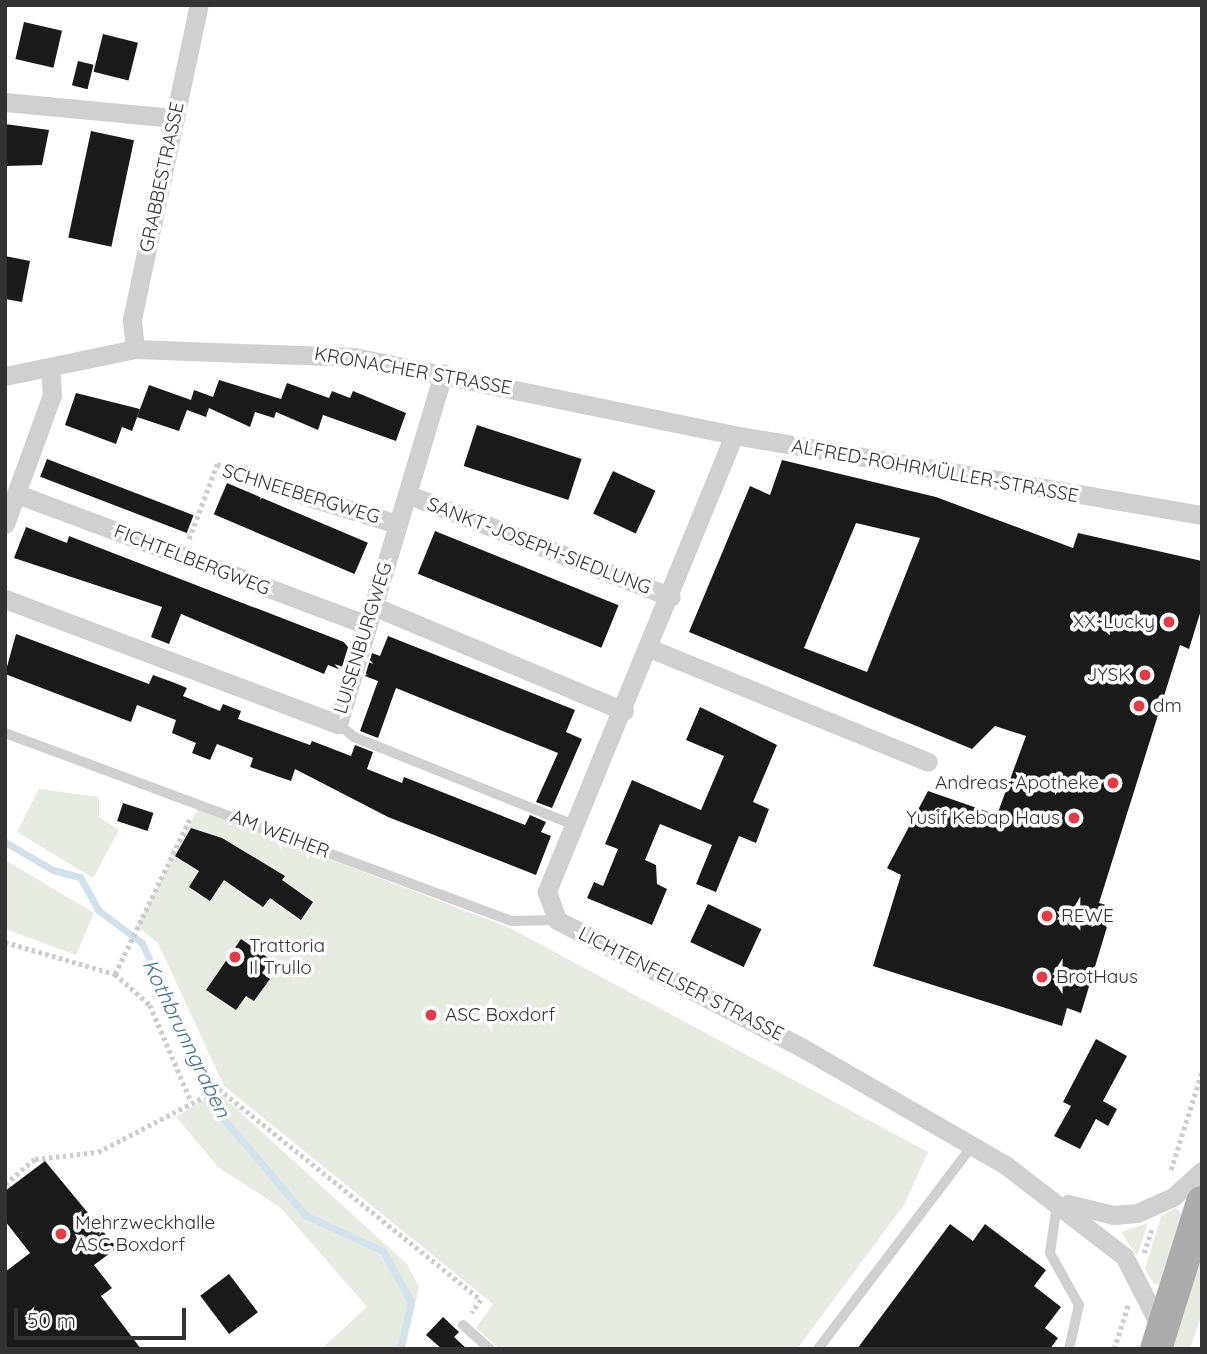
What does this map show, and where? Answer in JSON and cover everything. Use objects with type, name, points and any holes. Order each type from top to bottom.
[{"type":"main road","points":[[1158,1339],[1202,1202]]},
{"type":"street","name":"GRABBESTRASSE","points":[[135,349],[132,319],[198,5]]},
{"type":"street","points":[[5,102],[174,118]]},
{"type":"street","name":"KRONACHER STRASSE","points":[[5,376],[135,349],[270,349],[443,373],[734,435]]},
{"type":"street","points":[[5,524],[52,395],[50,368]]},
{"type":"street","name":"LUISENBURGWEG","points":[[5,599],[338,724],[443,373]]},
{"type":"street","name":"ALFRED-ROHRMÜLLER-STRASSE","points":[[734,435],[1137,507],[1202,515]]},
{"type":"street","name":"LICHTENFELSER STRASSE","points":[[734,435],[671,597],[547,892],[556,920],[973,1144],[1057,1200],[1134,1266],[1158,1339]]},
{"type":"street","name":"FICHTELBERGWEG","points":[[17,494],[182,557],[370,616]]},
{"type":"street","name":"SANKT-JOSEPH-SIEDLUNG","points":[[407,494],[671,597]]},
{"type":"street","name":"SCHNEEBERGWEG","points":[[305,496],[398,523]]},
{"type":"street","name":"ALFRED-ROHRMÜLLER-STRASSE","points":[[1137,507],[1202,527]]},
{"type":"street","points":[[370,616],[624,711]]},
{"type":"street","points":[[649,648],[928,762]]},
{"type":"street","name":"LICHTENFELSER STRASSE","points":[[1057,1200],[1090,1212],[1137,1213],[1173,1197],[1202,1171]]},
{"type":"lane","points":[[338,724],[354,737],[577,826]]},
{"type":"lane","name":"AM WEIHER","points":[[5,733],[512,921],[556,920]]},
{"type":"lane","points":[[818,1349],[973,1144]]},
{"type":"lane","points":[[1057,1200],[1050,1253],[1079,1305],[1069,1349]]},
{"type":"lane","points":[[463,1325],[490,1349]]},
{"type":"path","name":"SCHNEEBERGWEG","points":[[182,557],[217,464],[305,496]]},
{"type":"path","points":[[116,974],[124,946],[136,920],[198,803]]},
{"type":"path","points":[[5,942],[116,974],[150,1005],[191,1101]]},
{"type":"path","points":[[5,1184],[36,1158],[99,1153],[191,1101],[219,1089],[481,1300],[463,1325]]},
{"type":"shaded area","points":[[39,789],[99,797],[99,817],[119,830],[93,878],[17,832]]},
{"type":"shaded area","name":"ASC Boxdorf","points":[[198,809],[508,927],[928,1152],[904,1205],[797,1349],[500,1349],[476,1328],[493,1304],[224,1086],[158,943],[137,926]]},
{"type":"shaded area","points":[[5,860],[94,913],[76,955],[5,929]]},
{"type":"shaded area","points":[[217,1091],[407,1264],[419,1287],[405,1349],[321,1349],[367,1307],[281,1208],[218,1167],[176,1117]]},
{"type":"shaded area","points":[[1176,1208],[1182,1215],[1160,1284],[1154,1284],[1145,1269],[1161,1216]]},
{"type":"shaded area","points":[[1148,1223],[1137,1256],[1121,1232]]},
{"type":"shaded area","points":[[1202,1239],[1202,1313],[1190,1349],[1168,1349]]},
{"type":"building","points":[[24,22],[62,31],[53,68],[15,59]]},
{"type":"building","points":[[103,34],[138,43],[128,81],[94,72]]},
{"type":"building","points":[[78,61],[94,65],[87,89],[72,85]]},
{"type":"building","points":[[5,124],[49,130],[42,165],[5,166]]},
{"type":"building","points":[[91,131],[134,140],[111,247],[68,238]]},
{"type":"building","points":[[5,256],[30,261],[22,302],[5,299]]},
{"type":"building","points":[[219,380],[281,399],[287,383],[329,398],[332,391],[350,398],[353,391],[406,413],[396,441],[323,415],[318,430],[276,412],[274,418],[255,412],[250,427],[209,408],[206,417],[187,410],[179,431],[137,417],[149,385],[191,400],[194,390],[213,397]]},
{"type":"building","points":[[76,393],[140,409],[132,431],[122,427],[116,444],[65,425]]},
{"type":"building","points":[[477,425],[582,459],[568,500],[464,466]]},
{"type":"building","points":[[47,459],[194,515],[187,533],[40,477]]},
{"type":"building","points":[[782,460],[936,497],[1073,548],[1078,533],[1202,561],[1202,607],[1189,649],[1180,645],[1099,903],[1113,907],[1081,1013],[1067,1008],[1062,1026],[873,966],[901,875],[887,868],[928,791],[997,815],[1026,736],[995,726],[972,749],[689,632],[750,486],[770,495]],"holes":[[[856,523],[920,538],[867,672],[804,648]]]},
{"type":"building","points":[[613,471],[656,491],[636,533],[593,514]]},
{"type":"building","points":[[227,483],[368,543],[355,574],[214,514]]},
{"type":"building","points":[[26,527],[67,543],[69,536],[349,644],[341,670],[328,665],[324,674],[181,614],[169,644],[151,637],[162,607],[14,558]]},
{"type":"building","points":[[435,531],[619,605],[601,648],[418,574]]},
{"type":"building","points":[[16,634],[149,684],[153,675],[175,683],[187,688],[183,696],[220,711],[223,704],[241,711],[238,719],[310,745],[312,741],[351,756],[355,745],[373,752],[367,769],[402,783],[404,777],[525,825],[530,815],[546,822],[541,832],[551,836],[536,875],[388,817],[295,769],[291,781],[250,767],[253,758],[217,744],[210,760],[192,753],[196,743],[172,733],[176,720],[137,705],[131,722],[5,674]]},
{"type":"building","points":[[388,636],[575,710],[566,732],[582,739],[552,808],[536,802],[558,753],[396,688],[378,738],[360,731],[378,681],[365,676],[372,653],[380,656]]},
{"type":"building","points":[[700,707],[777,745],[753,802],[769,809],[756,843],[739,836],[716,892],[696,884],[712,845],[660,824],[645,860],[656,865],[657,884],[667,889],[652,925],[587,898],[594,882],[603,886],[618,849],[605,844],[632,780],[701,810],[724,756],[686,740]]},
{"type":"building","points":[[123,803],[153,813],[148,831],[117,821]]},
{"type":"building","points":[[191,828],[222,838],[285,876],[282,880],[313,902],[301,920],[270,898],[263,907],[224,880],[210,901],[189,887],[199,871],[175,856]]},
{"type":"building","points":[[708,904],[761,929],[744,967],[690,942]]},
{"type":"building","points":[[241,939],[271,960],[262,973],[270,979],[254,1001],[246,996],[236,1010],[206,990]]},
{"type":"building","points":[[1096,1039],[1127,1056],[1103,1101],[1117,1109],[1108,1126],[1096,1119],[1080,1149],[1054,1136],[1071,1106],[1063,1102]]},
{"type":"building","points":[[45,1161],[117,1248],[94,1265],[112,1288],[101,1296],[141,1349],[5,1349],[5,1272],[30,1253],[5,1221],[5,1191]]},
{"type":"building","points":[[950,1224],[973,1241],[985,1224],[1046,1270],[1034,1286],[1061,1307],[1045,1328],[1058,1338],[1050,1349],[857,1349]]},
{"type":"building","points":[[229,1274],[258,1312],[229,1334],[200,1296]]},
{"type":"building","points":[[443,1317],[459,1332],[454,1337],[467,1349],[442,1349],[426,1335]]},
{"type":"waterway","name":"Kothbrunngraben","points":[[5,842],[53,870],[80,877],[98,910],[142,943],[222,1117],[305,1215],[383,1251],[411,1302],[400,1349]]},
{"type":"place","name":"XX-Lucky","points":[[1169,622]]},
{"type":"place","name":"JYSK","points":[[1145,675]]},
{"type":"place","name":"dm","points":[[1139,706]]},
{"type":"place","name":"Andreas-Apotheke","points":[[1113,783]]},
{"type":"place","name":"Yusif Kebap Haus","points":[[1074,818]]},
{"type":"place","name":"REWE","points":[[1047,916]]},
{"type":"place","name":"Trattoria Il Trullo","points":[[235,957]]},
{"type":"place","name":"BrotHaus","points":[[1042,977]]},
{"type":"place","name":"ASC Boxdorf","points":[[431,1015]]},
{"type":"place","name":"Mehrzweckhalle ASC Boxdorf","points":[[61,1234]]}]
